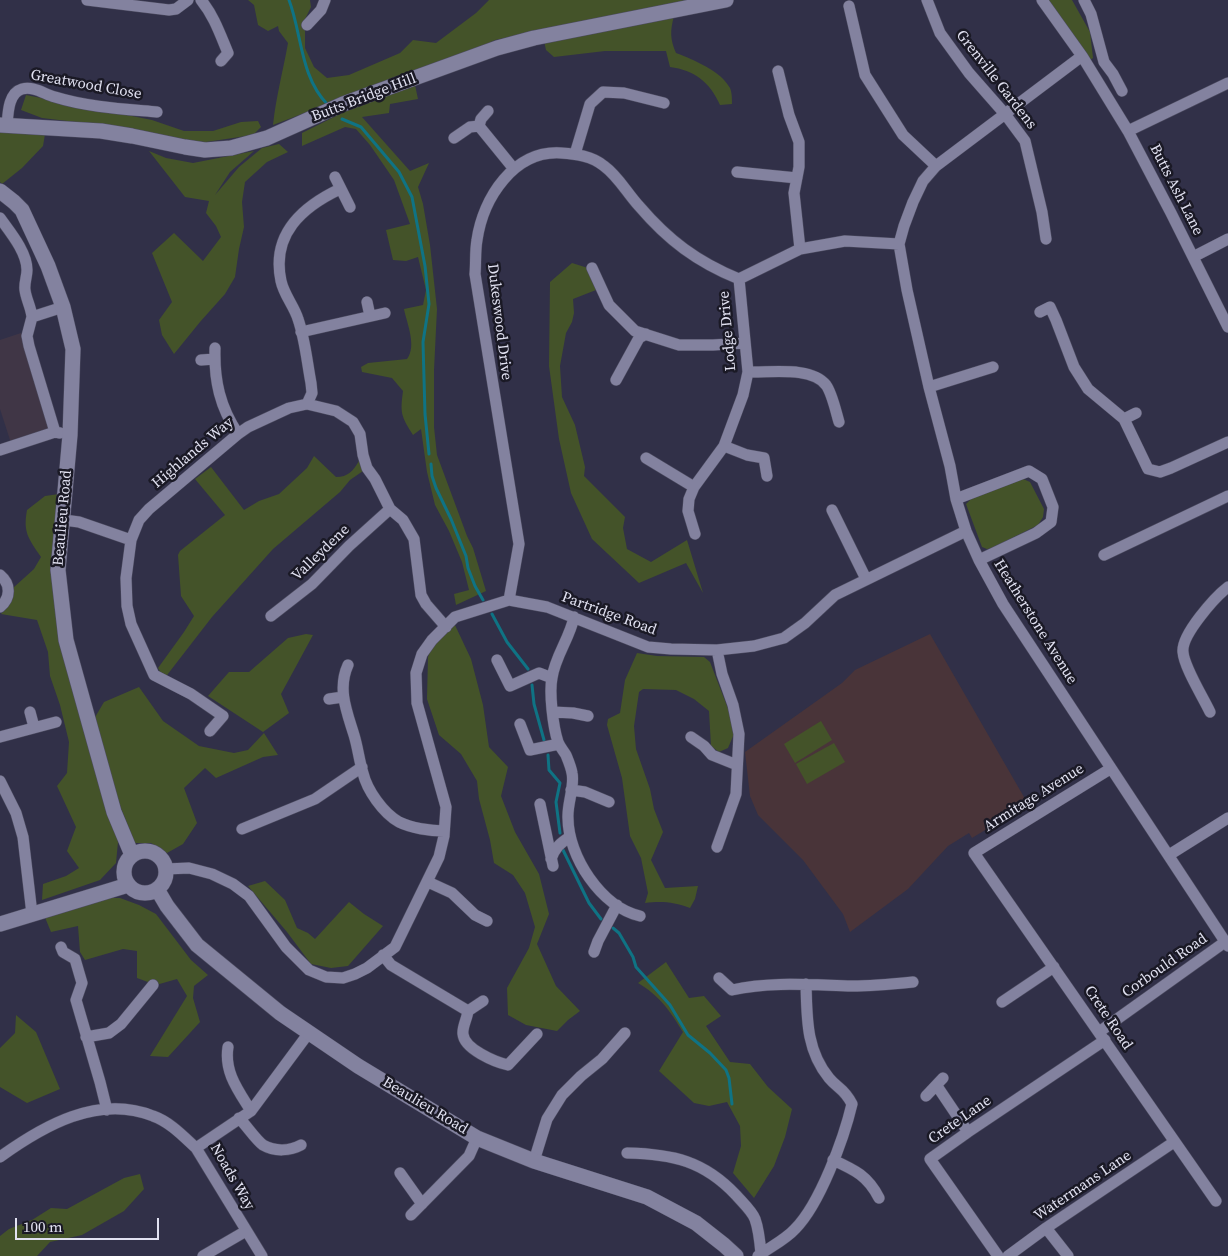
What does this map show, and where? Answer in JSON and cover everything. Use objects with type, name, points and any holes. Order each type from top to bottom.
[{"type":"street","points":[[87,0],[169,10],[176,10],[188,0]]},
{"type":"street","points":[[201,0],[214,18],[228,57]]},
{"type":"street","points":[[307,25],[321,10],[325,0]]},
{"type":"street","name":"Butts Bridge Hill","points":[[3,125],[101,131],[204,150],[231,148],[267,138],[344,104],[496,48],[534,38],[726,0]]},
{"type":"street","name":"Grenville Gardens","points":[[927,0],[940,33],[969,73],[1005,114],[1025,141],[1042,212],[1046,239]]},
{"type":"street","name":"Butts Ash Lane","points":[[1042,0],[1082,56],[1128,131],[1228,327]]},
{"type":"street","points":[[1084,0],[1091,14],[1104,62],[1122,91]]},
{"type":"street","points":[[849,6],[865,75],[903,135],[936,166]]},
{"type":"street","points":[[739,279],[800,250],[845,241],[899,244],[913,202],[923,181],[936,166],[1082,56]]},
{"type":"street","points":[[1090,70],[1104,62]]},
{"type":"street","points":[[778,71],[789,115],[799,142],[799,167],[794,193],[800,250]]},
{"type":"street","points":[[1128,131],[1228,82]]},
{"type":"street","name":"Greatwood Close","points":[[3,125],[10,101],[20,89],[36,89],[54,97],[82,103],[157,112]]},
{"type":"street","points":[[575,154],[590,104],[603,92],[624,92],[664,104]]},
{"type":"street","points":[[479,126],[481,119],[488,111]]},
{"type":"street","points":[[454,138],[470,127],[479,126]]},
{"type":"street","points":[[479,126],[514,169]]},
{"type":"street","name":"Dukeswood Drive","points":[[509,600],[519,544],[475,274],[477,240],[484,212],[496,190],[514,169],[529,158],[549,153],[575,154],[592,159],[605,166],[650,219],[693,256],[714,269],[739,279]]},
{"type":"street","points":[[737,172],[797,178]]},
{"type":"street","points":[[335,177],[350,207]]},
{"type":"street","points":[[307,404],[312,388],[297,315],[281,282],[280,265],[284,240],[291,226],[304,210],[340,189]]},
{"type":"street","name":"Beaulieu Road","points":[[0,191],[22,210],[48,266],[63,307],[74,354],[64,520],[58,570],[66,640],[114,812],[132,855]]},
{"type":"street","points":[[1,220],[18,246],[25,261],[27,272],[24,281],[25,291],[32,317],[27,336],[55,432]]},
{"type":"street","points":[[1193,257],[1228,239]]},
{"type":"street","name":"Heatherstone Avenue","points":[[899,244],[907,290],[929,387],[950,466],[956,499],[966,531],[979,560],[1003,604],[1226,944]]},
{"type":"street","points":[[592,268],[609,305],[635,331],[679,345],[746,343]]},
{"type":"street","name":"Lodge Drive","points":[[695,534],[688,511],[689,499],[694,487],[724,446],[743,395],[748,372],[739,279]]},
{"type":"street","points":[[367,302],[370,316]]},
{"type":"street","points":[[32,317],[63,307]]},
{"type":"street","points":[[1040,312],[1050,307],[1074,367],[1088,389],[1124,419],[1148,469],[1160,472],[1228,442]]},
{"type":"street","points":[[301,332],[385,313]]},
{"type":"street","points":[[616,380],[639,338],[646,334]]},
{"type":"street","points":[[201,360],[215,353],[223,408],[238,434]]},
{"type":"street","points":[[929,387],[993,367]]},
{"type":"street","points":[[748,372],[796,371],[812,375],[826,385],[839,422]]},
{"type":"street","name":"Highlands Way","points":[[210,731],[223,716],[180,687],[154,675],[131,624],[126,598],[130,540],[136,525],[149,509],[238,434],[248,427],[289,408],[307,404],[336,410],[353,422],[360,434],[366,465],[390,509],[400,516],[412,534],[421,595],[426,604],[446,626]]},
{"type":"street","points":[[1124,419],[1136,413]]},
{"type":"street","points":[[0,450],[55,432],[70,435]]},
{"type":"street","points":[[724,446],[747,455],[764,458],[767,476]]},
{"type":"street","points":[[646,458],[694,487]]},
{"type":"street","points":[[956,499],[1029,471],[1042,479],[1052,507],[1051,522],[1036,533],[979,560]]},
{"type":"street","points":[[1104,555],[1228,496]]},
{"type":"street","name":"Valleydene","points":[[271,616],[312,584],[349,546],[390,509]]},
{"type":"street","points":[[832,510],[866,579]]},
{"type":"street","points":[[64,520],[79,522],[130,540]]},
{"type":"street","name":"Partridge Road","points":[[509,600],[547,607],[648,647],[716,650],[754,646],[784,638],[805,624],[835,595],[966,531]]},
{"type":"street","points":[[0,576],[7,583],[9,594],[7,600],[0,607]]},
{"type":"street","points":[[1210,712],[1185,662],[1182,651],[1184,642],[1199,617],[1228,587]]},
{"type":"street","points":[[166,869],[189,868],[212,874],[233,884],[249,896],[286,947],[309,970],[326,977],[343,978],[367,968],[395,947],[440,857],[444,836],[446,807],[417,704],[416,673],[422,654],[432,640],[455,617],[509,600]]},
{"type":"street","points":[[574,617],[572,629],[552,678],[553,712],[558,744],[566,756],[573,775],[568,817],[570,837],[589,878],[601,893],[630,913],[640,916]]},
{"type":"street","points":[[716,650],[733,705],[739,734],[736,794],[717,847]]},
{"type":"street","points":[[497,660],[510,686],[539,673],[552,678]]},
{"type":"street","points":[[348,665],[343,697],[365,780],[379,804],[396,820],[414,826],[444,831]]},
{"type":"street","points":[[329,699],[343,697]]},
{"type":"street","points":[[30,712],[34,727]]},
{"type":"street","points":[[553,712],[588,716]]},
{"type":"street","points":[[0,737],[56,722]]},
{"type":"street","points":[[520,724],[530,750],[558,744]]},
{"type":"street","points":[[691,738],[704,746],[712,755],[737,765]]},
{"type":"street","points":[[242,828],[315,799],[362,767]]},
{"type":"street","name":"Armitage Avenue","points":[[974,852],[1110,768]]},
{"type":"street","points":[[0,781],[16,813],[24,838],[32,914]]},
{"type":"street","points":[[571,790],[584,792],[609,802]]},
{"type":"street","points":[[540,804],[552,862],[554,851],[560,842],[570,837]]},
{"type":"street","points":[[1169,855],[1228,818]]},
{"type":"street","points":[[144,850],[156,853],[164,862],[166,869],[165,880],[157,889],[145,893],[128,885],[124,872],[125,866],[132,855],[144,850]]},
{"type":"street","name":"Crete Road","points":[[974,852],[1216,1201]]},
{"type":"street","points":[[428,882],[452,893],[475,915],[487,921]]},
{"type":"street","points":[[0,924],[128,885]]},
{"type":"street","name":"Beaulieu Road","points":[[157,889],[166,906],[197,945],[280,1013],[308,1034],[358,1066],[477,1138],[534,1161],[647,1197],[696,1223],[724,1244],[736,1256]]},
{"type":"street","points":[[594,952],[617,905]]},
{"type":"street","name":"Corbould Road","points":[[1102,1036],[1226,944]]},
{"type":"street","points":[[61,946],[63,952],[75,959],[82,983],[76,1000],[107,1110]]},
{"type":"street","points":[[383,956],[391,966],[468,1011]]},
{"type":"street","points":[[1002,1002],[1054,966]]},
{"type":"street","points":[[719,978],[732,990],[806,984],[854,986],[913,982]]},
{"type":"street","points":[[759,1255],[795,1230],[811,1208],[848,1123],[852,1104],[846,1092],[830,1079],[819,1063],[811,1045],[807,1023],[806,984]]},
{"type":"street","points":[[86,1037],[110,1033],[121,1024],[153,985]]},
{"type":"street","points":[[483,1001],[468,1011],[463,1032],[469,1047],[503,1064],[510,1064],[537,1034]]},
{"type":"street","points":[[534,1161],[547,1119],[562,1095],[602,1059],[625,1033]]},
{"type":"street","name":"Noads Way","points":[[262,1256],[196,1148],[251,1111],[308,1034]]},
{"type":"street","name":"Crete Lane","points":[[998,1256],[930,1159],[1102,1036]]},
{"type":"street","points":[[228,1047],[227,1058],[231,1078],[251,1111]]},
{"type":"street","points":[[926,1096],[940,1082],[968,1132]]},
{"type":"street","points":[[0,1157],[53,1124],[78,1114],[107,1110],[131,1110],[153,1116],[171,1126],[196,1148]]},
{"type":"street","points":[[240,1118],[263,1145],[291,1150],[301,1145]]},
{"type":"street","points":[[411,1215],[469,1156],[477,1138]]},
{"type":"street","name":"Watermans Lane","points":[[1008,1256],[1046,1228],[1174,1142]]},
{"type":"street","points":[[627,1153],[648,1153],[687,1160],[704,1169],[726,1185],[754,1217],[759,1237],[759,1255]]},
{"type":"street","points":[[833,1160],[859,1172],[872,1184],[879,1198]]},
{"type":"street","points":[[400,1173],[422,1204]]},
{"type":"street","points":[[1046,1228],[1068,1256]]},
{"type":"street","points":[[203,1256],[246,1232]]},
{"type":"shaded area","points":[[21,333],[52,430],[11,443],[0,409],[0,340]]},
{"type":"shaded area","points":[[930,634],[1028,804],[972,838],[969,833],[948,846],[908,889],[850,932],[843,914],[803,860],[758,815],[750,796],[745,752],[842,683],[855,670]]},
{"type":"green space","points":[[248,0],[310,0],[311,7],[305,19],[305,48],[314,67],[327,78],[349,75],[400,53],[413,40],[436,43],[476,13],[489,0],[694,0],[495,40],[477,49],[273,125],[288,43],[279,31],[278,26],[268,31],[258,25],[254,5]]},
{"type":"green space","points":[[1048,0],[1072,0],[1090,32],[1093,58],[1090,60]]},
{"type":"green space","points":[[674,16],[671,35],[676,53],[714,71],[720,76],[730,88],[732,104],[720,105],[711,90],[700,78],[687,71],[670,67],[666,51],[605,51],[554,57],[546,50],[544,41]]},
{"type":"green space","points":[[415,85],[418,99],[390,104],[389,113],[362,117],[410,171],[429,163],[418,187],[430,245],[437,309],[434,427],[437,455],[473,548],[486,591],[456,605],[454,594],[469,590],[462,562],[449,531],[435,505],[427,472],[421,429],[413,435],[406,423],[402,414],[403,391],[392,378],[362,372],[361,367],[368,363],[407,359],[410,354],[411,341],[404,309],[423,305],[426,290],[418,257],[406,261],[393,260],[386,230],[410,224],[394,180],[370,145],[356,129],[345,127],[302,146],[302,133],[342,113]]},
{"type":"green space","points":[[26,95],[152,120],[184,131],[213,131],[241,122],[258,121],[261,127],[253,135],[206,142],[188,141],[126,128],[42,118],[21,110]]},
{"type":"green space","points":[[0,129],[45,134],[43,146],[22,168],[2,184],[0,182]]},
{"type":"green space","points":[[279,144],[288,152],[267,162],[245,182],[242,202],[244,227],[235,277],[225,294],[174,354],[162,335],[159,320],[172,302],[152,253],[174,233],[203,261],[221,237],[216,226],[206,213],[209,201],[185,197],[149,151],[166,158],[193,163],[254,151],[230,172],[215,195],[239,167],[262,148]]},
{"type":"green space","points":[[572,263],[588,268],[596,290],[573,299],[574,313],[566,333],[560,366],[562,397],[575,425],[585,467],[584,476],[625,517],[623,528],[627,549],[651,562],[687,540],[703,593],[686,563],[639,583],[592,539],[571,493],[559,439],[549,366],[550,282]]},
{"type":"green space","points":[[314,456],[336,477],[350,473],[359,461],[363,471],[350,480],[340,492],[273,549],[212,617],[164,679],[158,668],[194,616],[181,596],[178,555],[180,551],[225,515],[195,479],[211,467],[244,510],[259,501],[279,494],[307,468]]},
{"type":"green space","points":[[1021,478],[1030,482],[1044,509],[1043,517],[1038,525],[992,548],[982,547],[966,504],[973,497]]},
{"type":"green space","points":[[59,494],[54,596],[118,842],[116,863],[100,880],[42,900],[43,884],[66,876],[79,868],[67,851],[76,827],[57,786],[67,773],[69,742],[60,705],[50,676],[48,652],[37,620],[1,614],[9,605],[13,588],[34,569],[41,557],[26,530],[27,510],[45,496]]},
{"type":"green space","points":[[454,623],[471,659],[483,705],[489,747],[508,767],[501,796],[515,832],[539,874],[549,914],[537,944],[556,986],[580,1011],[557,1031],[526,1025],[508,1015],[507,988],[529,948],[535,927],[525,893],[513,875],[494,863],[479,799],[477,781],[461,754],[439,735],[427,699],[428,657],[437,634]]},
{"type":"green space","points":[[306,634],[313,635],[281,694],[289,713],[263,732],[208,696],[229,672],[249,672],[288,638]]},
{"type":"green space","points":[[637,653],[657,656],[704,657],[710,662],[732,719],[734,734],[728,748],[719,752],[711,746],[709,711],[694,699],[676,690],[643,689],[639,692],[634,726],[636,749],[663,832],[651,860],[665,888],[698,886],[695,899],[690,908],[668,902],[645,903],[648,893],[641,858],[630,836],[622,778],[607,725],[608,719],[620,713],[625,680]]},
{"type":"green space","points":[[139,687],[163,721],[199,746],[234,753],[248,750],[264,733],[278,755],[263,757],[216,778],[205,768],[184,788],[197,823],[183,844],[167,853],[151,843],[135,843],[119,803],[94,719],[104,702]]},
{"type":"green space","points":[[821,721],[832,740],[795,763],[784,744]]},
{"type":"green space","points":[[834,743],[845,762],[807,784],[796,764]]},
{"type":"green space","points":[[265,881],[285,900],[297,928],[315,939],[349,902],[383,926],[348,966],[331,968],[311,964],[248,886]]},
{"type":"green space","points":[[98,898],[120,898],[156,914],[191,960],[208,975],[194,986],[193,998],[200,1022],[168,1057],[150,1056],[187,996],[177,979],[156,985],[137,978],[137,951],[123,949],[85,960],[80,952],[78,926],[51,932],[44,915]]},
{"type":"green space","points":[[666,962],[689,998],[704,996],[721,1016],[706,1026],[730,1062],[750,1064],[768,1087],[792,1109],[785,1137],[774,1166],[754,1198],[733,1173],[741,1146],[740,1126],[727,1102],[709,1106],[694,1103],[659,1071],[683,1032],[664,1004],[638,983]]},
{"type":"green space","points":[[16,1015],[36,1032],[60,1089],[27,1103],[0,1087],[0,1048],[15,1033]]},
{"type":"green space","points":[[140,1174],[144,1189],[124,1211],[82,1235],[50,1242],[37,1256],[0,1256],[0,1236],[9,1229],[32,1220],[51,1208],[67,1209],[124,1178]]},
{"type":"waterway","points":[[289,0],[312,82],[328,105]]},
{"type":"waterway","points":[[342,119],[361,127],[399,172],[412,197],[425,266],[429,304],[423,342],[425,414],[429,454]]},
{"type":"waterway","points":[[431,464],[436,488],[466,556],[468,568],[475,586],[483,600]]},
{"type":"waterway","points":[[492,614],[507,642],[528,669]]},
{"type":"waterway","points":[[532,685],[534,704],[544,740]]},
{"type":"waterway","points":[[548,755],[549,770],[560,783],[556,802],[560,833]]},
{"type":"waterway","points":[[563,850],[589,903],[601,919]]},
{"type":"waterway","points":[[613,928],[619,933],[633,957],[636,967],[670,1005],[688,1035],[710,1053],[726,1070],[729,1078],[732,1104]]}]
